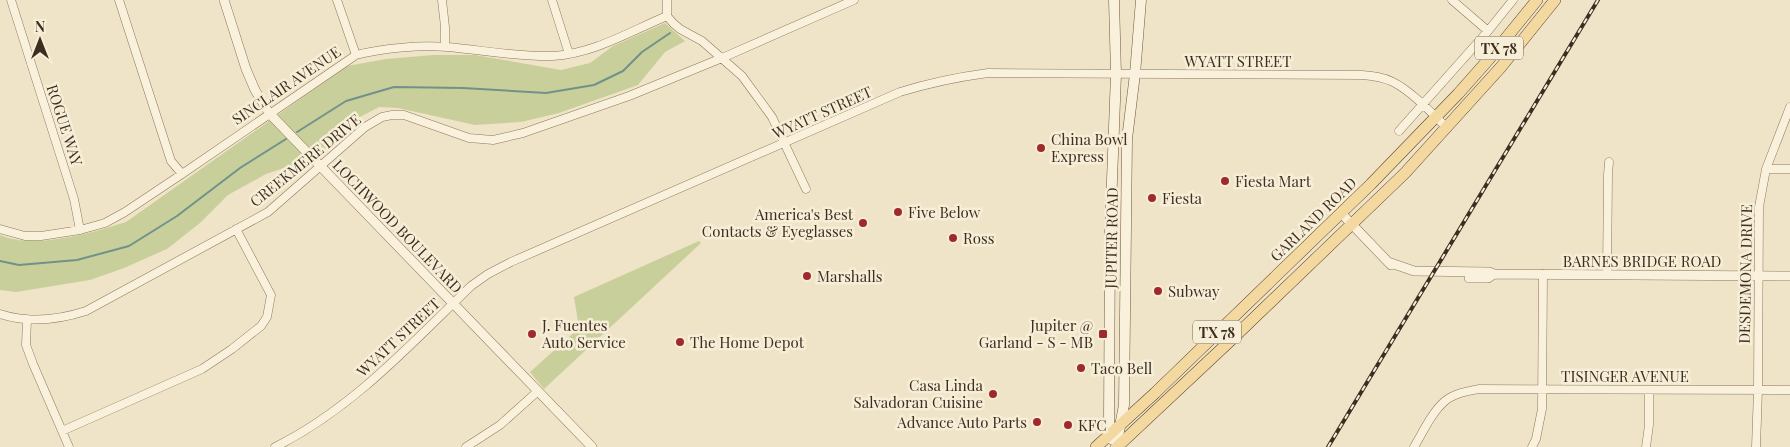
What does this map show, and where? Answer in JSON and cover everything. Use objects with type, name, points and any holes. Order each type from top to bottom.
[{"type":"main road","name":"JUPITER ROAD","points":[[1114,0],[1116,74],[1111,172],[1110,435],[1116,447]]},
{"type":"main road","name":"JUPITER ROAD","points":[[1116,447],[1124,404],[1128,127],[1135,74],[1141,0]]},
{"type":"main road","name":"GARLAND ROAD","points":[[1096,447],[1155,393],[1341,214],[1436,117],[1489,59],[1537,0]]},
{"type":"main road","name":"GARLAND ROAD","points":[[1116,447],[1216,355],[1405,173],[1501,68],[1555,0]]},
{"type":"main road","points":[[1111,172],[1126,168]]},
{"type":"main road","points":[[1279,272],[1290,283]]},
{"type":"main road","points":[[1110,312],[1124,304]]},
{"type":"main road","points":[[1206,344],[1216,355]]},
{"type":"street","name":"ROGUE WAY","points":[[11,0],[72,192],[80,230]]},
{"type":"street","points":[[119,0],[171,161],[182,174]]},
{"type":"street","name":"LOCHWOOD BOULEVARD","points":[[224,0],[246,70],[255,90],[270,113],[592,447]]},
{"type":"street","points":[[337,0],[356,55]]},
{"type":"street","points":[[442,0],[445,27],[444,47]]},
{"type":"street","points":[[552,0],[569,54]]},
{"type":"street","points":[[666,0],[668,16],[680,29],[702,42],[722,58],[742,76],[760,100],[772,117],[806,190]]},
{"type":"street","points":[[722,58],[854,0]]},
{"type":"street","points":[[1452,0],[1488,31]]},
{"type":"street","points":[[1399,131],[1513,0]]},
{"type":"street","name":"SINCLAIR AVENUE","points":[[0,229],[25,236],[41,236],[80,230],[105,222],[125,212],[356,55],[392,49],[444,47],[540,56],[569,54],[593,47],[668,16]]},
{"type":"street","name":"CREEKMERE DRIVE","points":[[0,314],[27,319],[62,317],[86,311],[131,288],[268,212],[365,126],[382,117],[392,114],[404,115],[469,138],[493,140],[524,133],[629,96],[722,58]]},
{"type":"street","name":"WYATT STREET","points":[[276,447],[292,439],[347,402],[477,282],[511,262],[900,92],[924,84],[988,73],[1362,75],[1379,77],[1393,82],[1447,128]]},
{"type":"street","name":"DESDEMONA DRIVE","points":[[1756,447],[1759,207],[1766,169],[1790,107]]},
{"type":"street","points":[[1607,275],[1609,162]]},
{"type":"street","points":[[1766,169],[1790,169]]},
{"type":"street","name":"BARNES BRIDGE ROAD","points":[[1341,214],[1388,262],[1397,270],[1409,276],[1488,278],[1494,274],[1790,276]]},
{"type":"street","points":[[62,430],[202,369],[262,326],[267,317],[271,295],[236,229]]},
{"type":"street","points":[[1532,447],[1540,424],[1543,274]]},
{"type":"street","points":[[27,319],[26,345],[68,447]]},
{"type":"street","name":"TISINGER AVENUE","points":[[1414,447],[1433,416],[1446,401],[1461,393],[1479,389],[1790,390]]},
{"type":"street","points":[[1646,447],[1650,425],[1649,390]]},
{"type":"street","points":[[466,447],[500,425],[538,391]]},
{"type":"green space","points":[[665,23],[685,41],[665,52],[638,85],[559,113],[521,122],[475,125],[398,108],[379,107],[360,117],[338,133],[324,151],[293,165],[266,174],[228,195],[200,223],[167,249],[124,268],[90,280],[16,292],[0,290],[0,235],[30,241],[46,240],[80,235],[126,222],[347,66],[386,59],[433,55],[475,55],[561,70],[590,63],[613,46]]},
{"type":"green space","points":[[699,241],[701,243],[544,389],[530,372],[579,328],[574,297]]},
{"type":"waterway","points":[[297,132],[346,101],[394,87],[463,88],[546,93],[594,85],[623,71],[642,52],[670,33]]},
{"type":"waterway","points":[[0,261],[19,265],[77,260],[129,246],[177,216],[240,168],[286,139]]},
{"type":"railway","points":[[1328,447],[1598,0]]},
{"type":"place","name":"China Bowl Express","points":[[1041,148]]},
{"type":"place","name":"Fiesta Mart","points":[[1225,181]]},
{"type":"place","name":"Fiesta","points":[[1152,198]]},
{"type":"place","name":"Five Below","points":[[898,212]]},
{"type":"place","name":"America's Best Contacts & Eyeglasses","points":[[863,223]]},
{"type":"place","name":"Ross","points":[[953,238]]},
{"type":"place","name":"Marshalls","points":[[807,276]]},
{"type":"place","name":"Subway","points":[[1158,291]]},
{"type":"place","name":"J. Fuentes Auto Service","points":[[532,334]]},
{"type":"place","name":"Jupiter @ Garland - S - MB","points":[[1103,334]]},
{"type":"place","name":"The Home Depot","points":[[680,342]]},
{"type":"place","name":"Taco Bell","points":[[1081,368]]},
{"type":"place","name":"Casa Linda Salvadoran Cuisine","points":[[993,394]]},
{"type":"place","name":"Advance Auto Parts","points":[[1037,422]]},
{"type":"place","name":"KFC","points":[[1068,425]]}]
